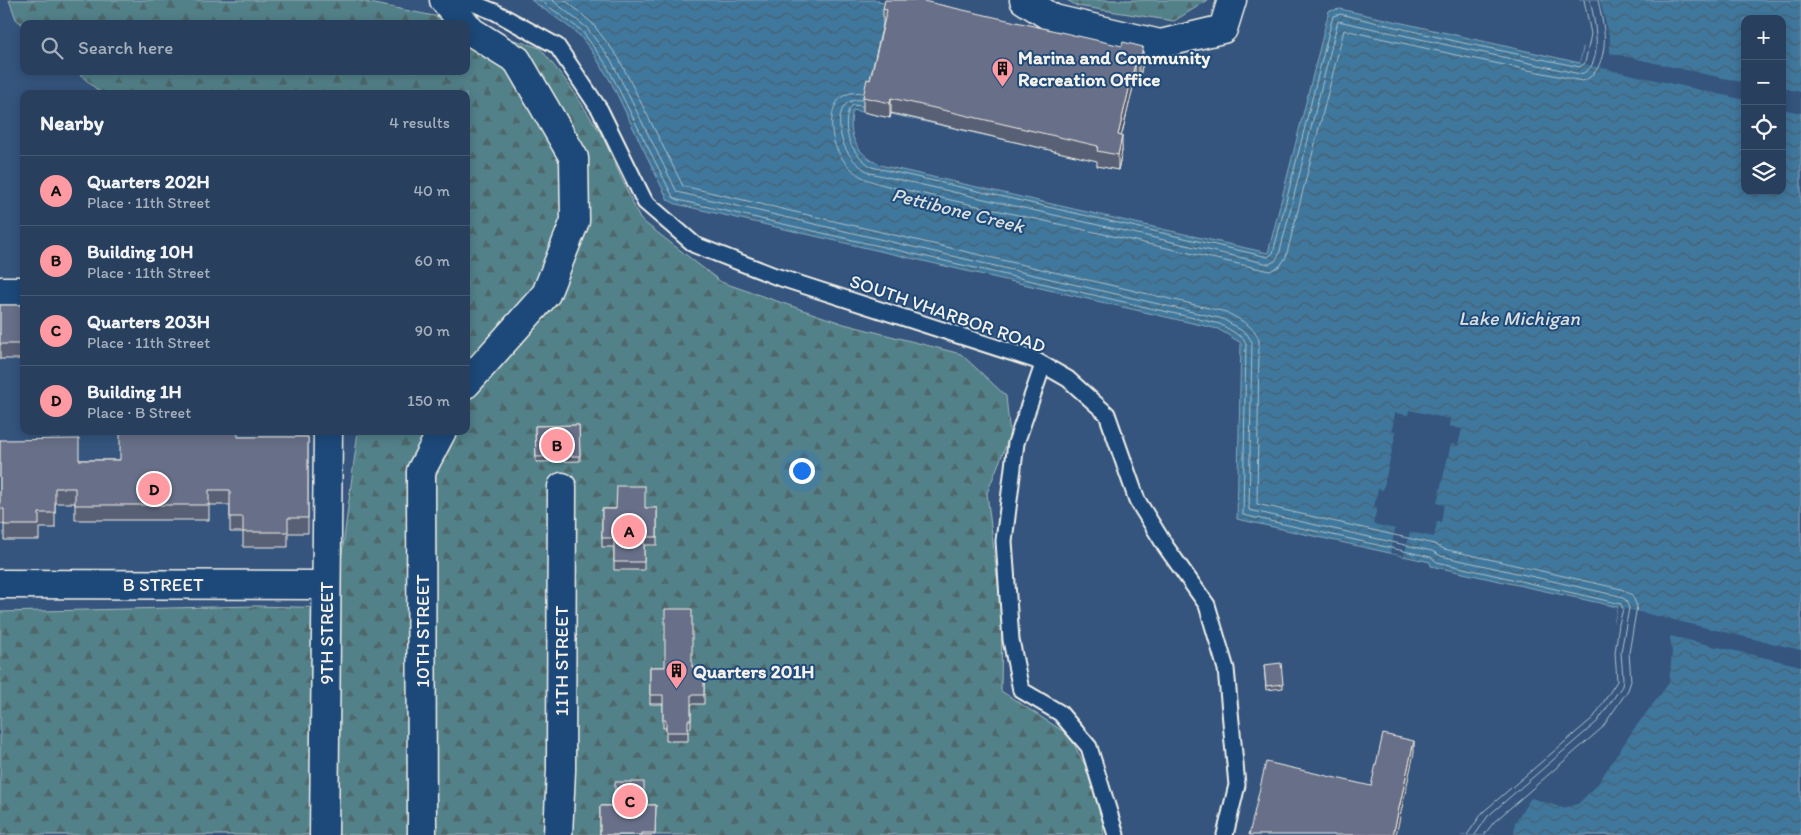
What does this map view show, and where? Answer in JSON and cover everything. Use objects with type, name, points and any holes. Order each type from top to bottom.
[{"type":"street","points":[[444,0],[462,20]]},
{"type":"street","points":[[1024,0],[1054,18],[1160,44],[1223,30],[1232,0]]},
{"type":"street","points":[[470,29],[517,60],[574,158],[575,221],[546,294],[470,380]]},
{"type":"street","points":[[0,292],[20,291]]},
{"type":"street","name":"9TH STREET","points":[[324,835],[328,435]]},
{"type":"street","name":"10TH STREET","points":[[422,835],[421,471],[440,435]]},
{"type":"street","name":"11TH STREET","points":[[558,835],[561,761],[562,487]]},
{"type":"street","name":"B STREET","points":[[0,584],[326,584]]},
{"type":"lane","name":"SOUTH VHARBOR ROAD","points":[[465,0],[495,12],[557,46],[600,110],[645,202],[695,244],[775,276],[1034,360],[1068,379],[1107,414],[1137,500],[1166,548],[1206,605],[1226,670],[1236,785],[1225,835]]},
{"type":"lane","points":[[1043,365],[1016,443],[1004,541],[1011,640],[1021,690],[1060,713],[1089,747],[1116,835]]},
{"type":"green space","points":[[9,0],[355,0],[450,20],[20,20],[20,22],[16,19]]},
{"type":"green space","points":[[1067,0],[1208,0],[1174,21],[1077,6]]},
{"type":"green space","points":[[470,26],[540,48],[570,86],[602,135],[640,219],[721,282],[844,324],[961,354],[1006,396],[1010,435],[987,493],[1002,617],[1001,691],[1069,735],[1086,767],[1103,824],[1104,835],[0,835],[0,612],[255,606],[335,608],[357,435],[470,435],[470,90],[97,90],[81,75],[470,75]]},
{"type":"water","name":"Lake Michigan","points":[[531,0],[879,0],[879,2],[1143,62],[1139,80],[1135,79],[1118,150],[1122,151],[1118,170],[1097,166],[1098,161],[891,114],[890,118],[853,110],[851,129],[856,145],[861,152],[884,166],[1268,253],[1329,11],[1340,9],[1580,63],[1586,34],[1579,0],[1801,0],[1801,835],[1461,835],[1590,714],[1612,680],[1614,623],[1618,607],[1431,566],[1430,562],[1237,519],[1241,343],[1218,329],[676,204],[668,200],[611,82],[579,35]]},
{"type":"pier","points":[[1576,0],[1600,0],[1610,39],[1610,53],[1741,82],[1741,99],[1580,63],[1584,47],[1582,46],[1583,34]]},
{"type":"pier","points":[[1786,89],[1801,92],[1801,113],[1786,110]]},
{"type":"pier","points":[[1409,410],[1450,419],[1449,426],[1462,429],[1458,445],[1451,444],[1437,503],[1444,505],[1441,522],[1437,522],[1434,537],[1410,532],[1404,556],[1390,553],[1395,529],[1373,524],[1377,508],[1374,507],[1378,489],[1383,490],[1396,432],[1392,430],[1395,413],[1408,415]]},
{"type":"pier","points":[[1618,607],[1801,650],[1801,666],[1670,636],[1672,653],[1669,683],[1634,729],[1596,786],[1578,804],[1563,808],[1531,798],[1515,822],[1514,835],[1459,835],[1478,807],[1588,712],[1610,679],[1608,652],[1612,622],[1614,623]]},
{"type":"building","name":"Marina and Community Recreation Office","points":[[885,0],[919,0],[1122,46],[1123,42],[1143,47],[1139,65],[1135,64],[1118,135],[1122,136],[1118,155],[1097,151],[1098,146],[891,98],[890,103],[863,97],[867,79],[870,80],[887,10],[883,9]]},
{"type":"building","points":[[0,305],[20,305],[20,344],[0,344]]},
{"type":"building","points":[[579,425],[580,456],[536,457],[535,426]]},
{"type":"building","points":[[120,435],[308,437],[308,518],[288,518],[288,532],[243,532],[243,517],[230,517],[230,490],[209,490],[209,505],[75,505],[75,488],[55,488],[55,513],[39,513],[39,525],[4,525],[4,509],[0,509],[0,440],[79,439],[79,460],[120,460]]},
{"type":"building","points":[[617,486],[645,486],[645,508],[657,508],[657,537],[644,537],[644,562],[614,562],[614,538],[602,538],[602,509],[616,509]]},
{"type":"building","name":"Quarters 201H","points":[[665,609],[692,609],[692,667],[704,667],[704,695],[691,695],[691,720],[688,720],[688,732],[666,732],[666,720],[663,720],[663,695],[650,695],[650,667],[665,667]]},
{"type":"building","points":[[1281,663],[1283,684],[1266,686],[1264,665]]},
{"type":"building","points":[[1383,734],[1414,741],[1393,835],[1249,835],[1266,762],[1371,786]]},
{"type":"building","points":[[615,782],[644,782],[644,805],[656,805],[655,833],[642,833],[642,835],[600,835],[600,806],[615,806]]},
{"type":"place","name":"Marina and Community Recreation Office","points":[[1002,87]]},
{"type":"place","name":"Building 10H","points":[[557,445]]},
{"type":"place","name":"Building 1H","points":[[154,489]]},
{"type":"place","name":"Quarters 202H","points":[[629,531]]},
{"type":"place","name":"Quarters 201H","points":[[677,690]]},
{"type":"place","name":"Quarters 203H","points":[[630,801]]},
{"type":"water label","name":"Pettibone Creek","points":[[958,210]]}]
